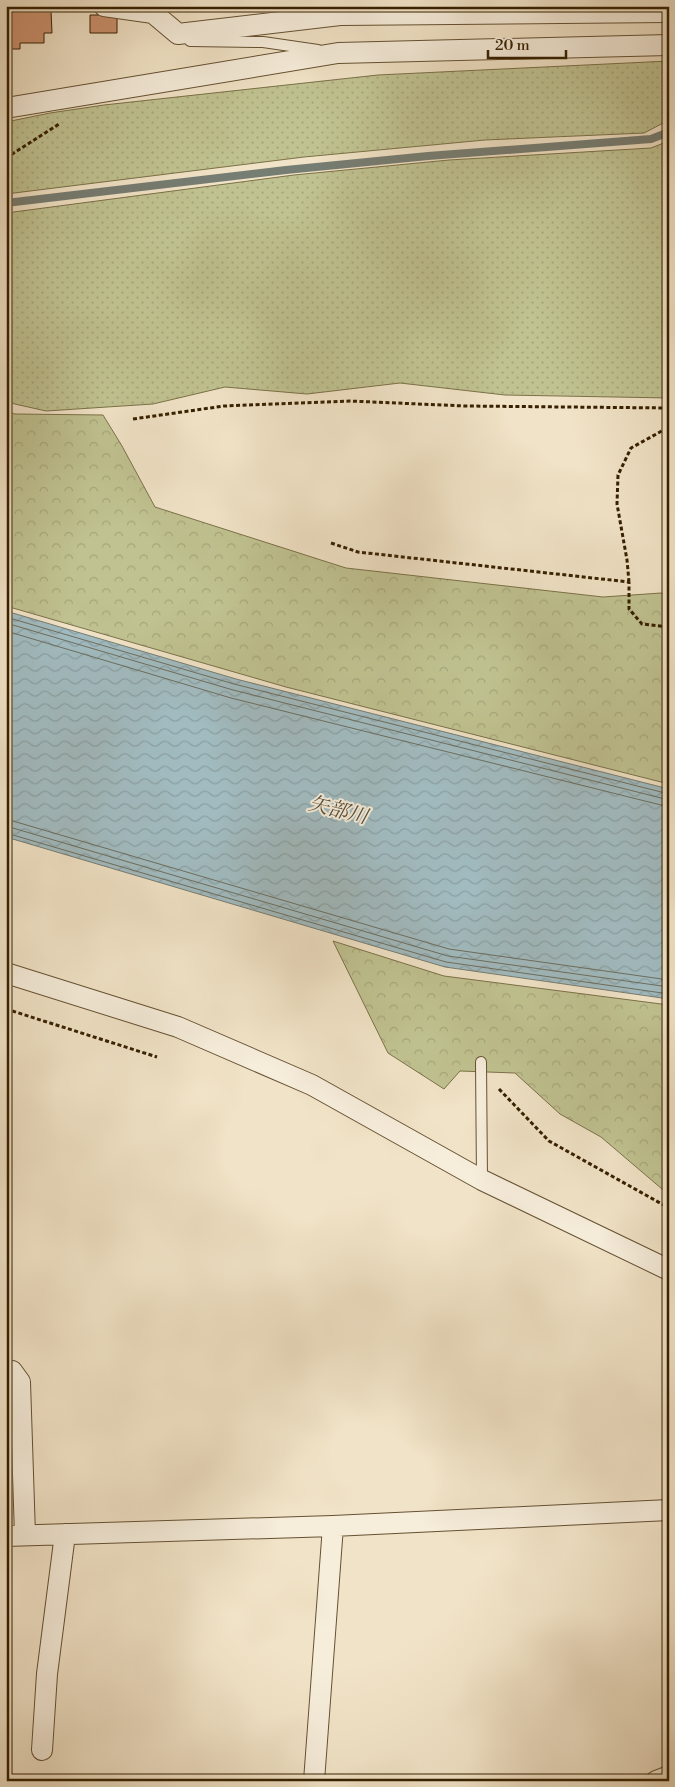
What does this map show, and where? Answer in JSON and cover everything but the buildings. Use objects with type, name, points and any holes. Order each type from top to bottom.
[{"type":"street","points":[[104,6],[153,13],[178,34],[340,15],[669,12]]},
{"type":"street","points":[[6,108],[338,53],[669,45]]},
{"type":"street","points":[[6,973],[178,1027],[303,1081],[482,1180],[669,1270]]},
{"type":"street","points":[[6,1371],[12,1371],[20,1382],[16,1535],[333,1526],[669,1510]]},
{"type":"street","points":[[314,1781],[333,1526]]},
{"type":"street","points":[[42,1750],[47,1674],[65,1534]]},
{"type":"street","points":[[656,1781],[669,1776]]},
{"type":"lane","points":[[178,34],[187,41],[263,42],[338,53]]},
{"type":"lane","points":[[481,1066],[482,1180]]},
{"type":"path","points":[[6,158],[64,121]]},
{"type":"path","points":[[133,419],[224,406],[350,401],[465,406],[669,408]]},
{"type":"path","points":[[669,427],[631,448],[618,474],[617,504],[628,560],[629,610],[642,624],[669,627]]},
{"type":"path","points":[[331,543],[358,552],[629,582]]},
{"type":"path","points":[[6,1009],[157,1057]]},
{"type":"path","points":[[481,1066],[549,1141],[669,1208]]},
{"type":"green space","points":[[669,61],[669,120],[644,133],[485,140],[304,157],[6,194],[6,122],[50,113],[104,105],[378,75]]},
{"type":"green space","points":[[669,141],[669,398],[505,395],[400,383],[307,394],[225,387],[153,404],[46,411],[6,402],[6,213],[294,175],[449,160],[651,148]]},
{"type":"green space","points":[[6,412],[15,414],[103,415],[155,507],[346,568],[603,597],[661,593],[669,595],[669,784],[286,687],[6,606]]},
{"type":"green space","points":[[333,941],[444,976],[669,1005],[669,1191],[662,1189],[601,1137],[560,1114],[515,1073],[460,1071],[444,1089],[388,1053]]},
{"type":"water","name":"矢部川","points":[[6,611],[236,679],[669,789],[669,999],[445,967],[6,837]]},
{"type":"waterway","points":[[6,203],[286,170],[428,156],[651,139],[669,132]]}]
